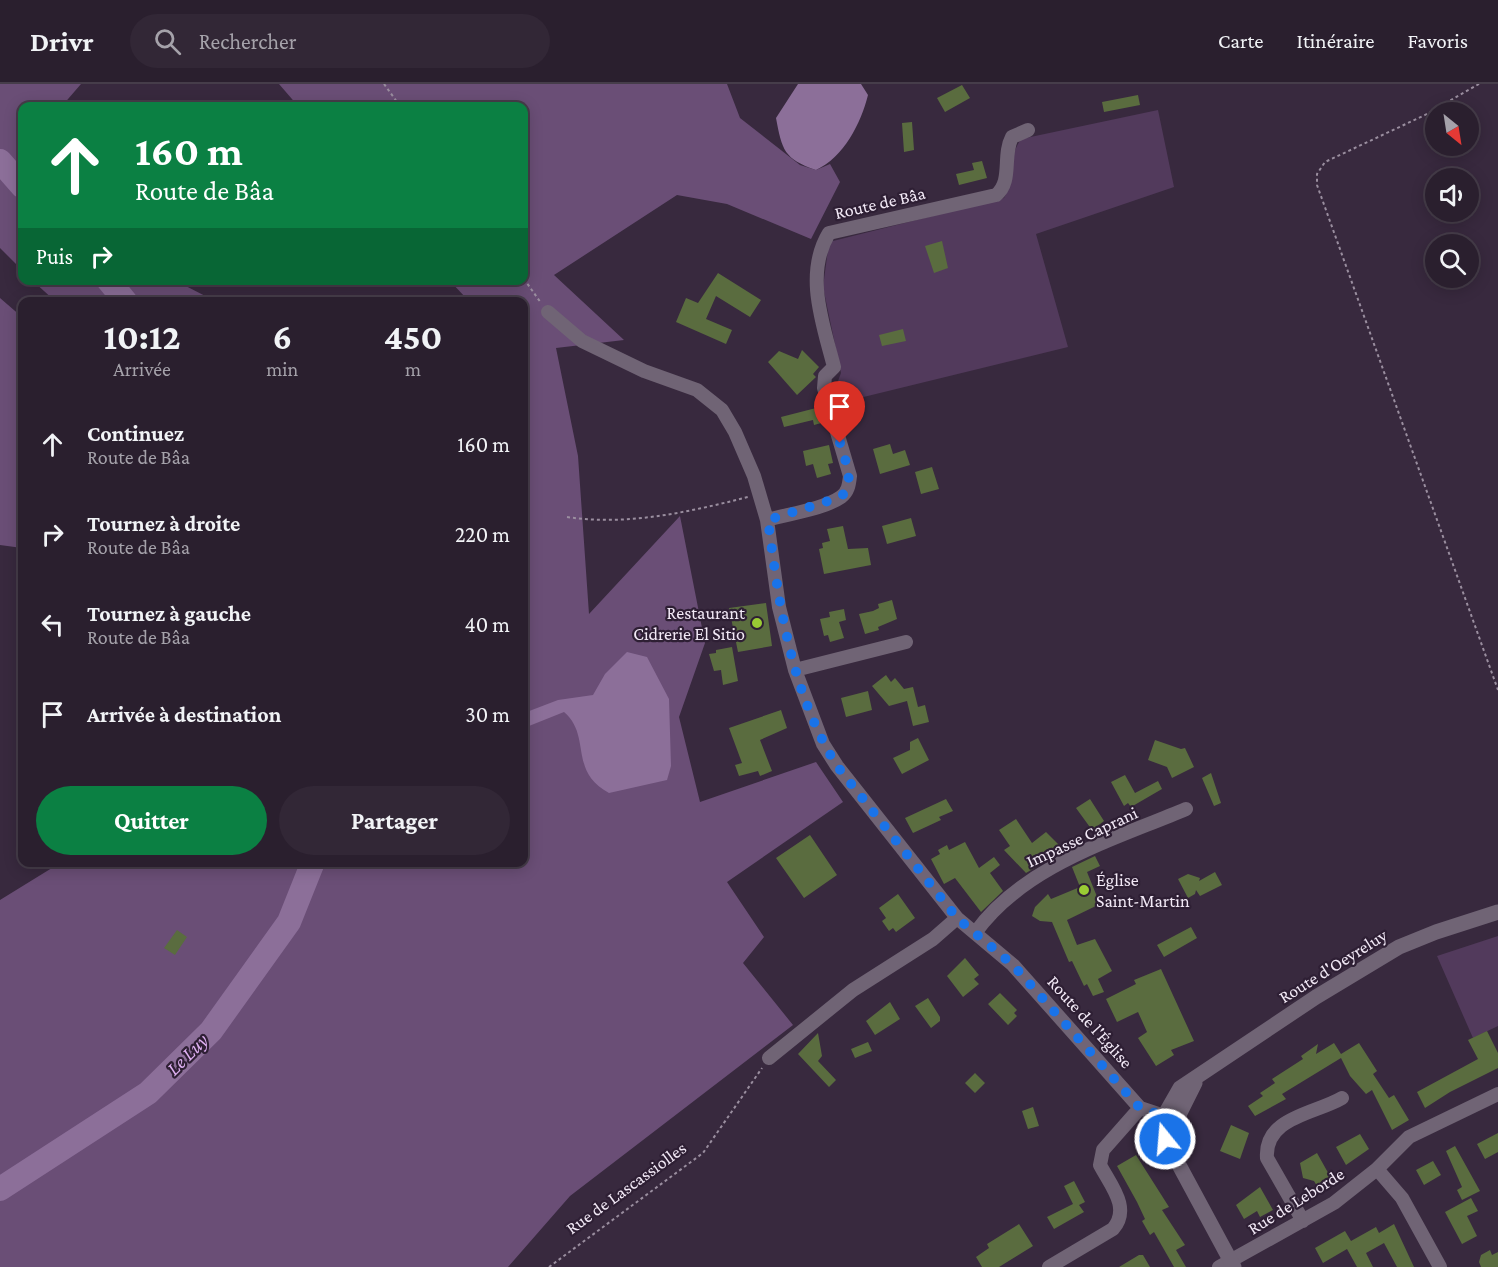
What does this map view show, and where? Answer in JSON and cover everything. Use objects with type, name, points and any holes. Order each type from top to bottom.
[{"type":"street","name":"Route de Bâa","points":[[768,520],[830,502],[841,497],[848,489],[850,476],[824,388],[825,376],[834,367],[815,283],[820,249],[829,234],[996,195],[1004,189],[1006,182],[1006,148],[1012,137],[1028,130]]},
{"type":"street","points":[[548,312],[582,340],[644,370],[698,390],[722,411],[735,432],[768,520],[779,606],[795,670],[812,719],[837,766],[957,918],[933,939],[853,990],[769,1058]]},
{"type":"street","points":[[795,670],[906,642]]},
{"type":"street","name":"Impasse Caprani","points":[[975,933],[1014,893],[1032,879],[1061,863],[1186,809]]},
{"type":"street","name":"Route d'Oeyreluy","points":[[1171,1116],[1199,1076],[1316,997],[1399,947],[1436,932],[1498,912]]},
{"type":"street","name":"Route de l'Église","points":[[957,918],[1013,965],[1140,1108],[1171,1116]]},
{"type":"street","name":"Rue de Leborde","points":[[1228,1265],[1334,1203],[1377,1169],[1409,1137],[1498,1094]]},
{"type":"street","points":[[1303,1221],[1268,1158],[1267,1147],[1273,1134],[1284,1124],[1308,1110],[1328,1107],[1342,1098]]},
{"type":"street","points":[[1049,1267],[1113,1229],[1120,1220],[1122,1207],[1100,1166],[1103,1149],[1140,1108]]},
{"type":"street","points":[[1171,1116],[1176,1156],[1228,1265]]},
{"type":"street","points":[[1377,1169],[1402,1198],[1440,1267]]},
{"type":"path","points":[[384,84],[397,102]]},
{"type":"path","points":[[1479,84],[1425,115],[1325,162],[1317,174],[1317,185],[1498,690]]},
{"type":"path","points":[[528,284],[548,312]]},
{"type":"path","points":[[567,517],[600,522],[672,514],[760,495]]},
{"type":"path","name":"Rue de Lascassiolles","points":[[549,1267],[703,1154],[769,1058]]},
{"type":"shaded area","points":[[0,84],[81,84],[65,102],[18,102],[18,266],[0,248]]},
{"type":"shaded area","points":[[279,84],[727,84],[740,118],[800,165],[816,170],[830,164],[840,182],[811,239],[727,204],[677,195],[554,275],[624,340],[556,348],[578,456],[589,614],[680,516],[705,643],[679,717],[700,802],[816,762],[843,802],[727,882],[764,937],[743,963],[793,1025],[570,1196],[508,1267],[0,1267],[0,900],[54,867],[528,867],[528,297],[465,297],[454,285],[528,285],[528,102],[295,102]]},
{"type":"shaded area","points":[[798,84],[861,84],[868,95],[861,117],[850,138],[835,157],[816,170],[797,162],[786,152],[778,129],[776,118]]},
{"type":"shaded area","points":[[1158,110],[1174,187],[1036,234],[1068,347],[839,403],[835,389],[841,373],[823,287],[829,242],[1004,198],[1010,183],[1016,147],[1021,139]]},
{"type":"shaded area","points":[[37,285],[184,285],[207,297],[51,297]]},
{"type":"shaded area","points":[[0,298],[18,314],[18,547],[0,545]]},
{"type":"shaded area","points":[[627,652],[647,657],[669,699],[671,766],[667,780],[609,793],[596,784],[589,774],[584,764],[577,732],[572,721],[564,712],[528,726],[528,711],[558,700],[593,695],[605,674]]},
{"type":"shaded area","points":[[1498,936],[1498,1026],[1473,1038],[1437,956]]},
{"type":"building","points":[[962,85],[970,98],[945,112],[937,98]]},
{"type":"building","points":[[1138,95],[1140,105],[1104,112],[1102,102]]},
{"type":"building","points":[[912,122],[914,150],[904,152],[902,123]]},
{"type":"building","points":[[982,161],[987,178],[959,185],[956,174],[974,170],[972,163]]},
{"type":"building","points":[[942,241],[948,268],[934,273],[925,246]]},
{"type":"building","points":[[718,273],[761,300],[750,317],[716,296],[706,319],[732,330],[726,344],[676,322],[686,298],[698,303]]},
{"type":"building","points":[[903,329],[906,341],[882,346],[879,335]]},
{"type":"building","points":[[802,350],[819,367],[813,374],[816,377],[797,395],[768,362],[779,351],[798,359]]},
{"type":"building","points":[[820,407],[825,422],[814,425],[813,420],[784,427],[781,417]]},
{"type":"building","points":[[890,444],[893,454],[905,450],[910,465],[880,474],[873,449]]},
{"type":"building","points":[[829,445],[833,463],[828,464],[831,474],[817,478],[813,464],[806,466],[803,451]]},
{"type":"building","points":[[932,467],[939,489],[921,494],[915,472]]},
{"type":"building","points":[[911,518],[916,536],[887,544],[882,526]]},
{"type":"building","points":[[843,526],[848,549],[868,548],[871,565],[824,574],[819,549],[823,548],[822,543],[830,541],[827,529]]},
{"type":"building","points":[[892,600],[897,619],[878,627],[879,630],[865,634],[859,614],[873,611],[879,608],[878,604]]},
{"type":"building","points":[[766,603],[772,646],[738,652],[729,608]]},
{"type":"building","points":[[844,609],[846,620],[839,622],[844,638],[830,642],[828,635],[824,636],[820,619],[830,617],[829,612]]},
{"type":"building","points":[[732,647],[738,681],[723,685],[721,670],[714,671],[709,654]]},
{"type":"building","points":[[886,675],[891,682],[895,678],[904,689],[913,687],[918,707],[925,705],[929,722],[913,726],[907,701],[889,706],[872,686]]},
{"type":"building","points":[[868,691],[872,710],[846,717],[841,698]]},
{"type":"building","points":[[781,710],[787,728],[760,740],[772,771],[760,776],[758,771],[739,776],[735,765],[742,763],[729,728]]},
{"type":"building","points":[[918,738],[929,760],[902,774],[893,758],[910,750],[910,742]]},
{"type":"building","points":[[1155,740],[1181,749],[1185,748],[1194,767],[1172,778],[1167,767],[1148,760]]},
{"type":"building","points":[[1211,773],[1221,803],[1214,806],[1202,778]]},
{"type":"building","points":[[1125,775],[1135,793],[1158,781],[1162,789],[1131,807],[1128,803],[1124,806],[1111,782]]},
{"type":"building","points":[[946,799],[953,811],[939,817],[941,820],[913,833],[905,818]]},
{"type":"building","points":[[1090,799],[1104,821],[1092,830],[1076,808]]},
{"type":"building","points":[[1016,819],[1032,843],[1046,832],[1062,848],[1053,857],[1026,873],[1004,850],[1010,846],[999,830]]},
{"type":"building","points":[[810,835],[837,875],[804,898],[776,858]]},
{"type":"building","points":[[965,842],[979,868],[994,857],[1000,865],[990,873],[1003,891],[981,912],[955,878],[944,884],[931,859],[940,854],[938,850],[947,845],[949,850]]},
{"type":"building","points":[[1095,856],[1100,866],[1087,872],[1100,904],[1067,920],[1077,945],[1095,939],[1112,971],[1098,979],[1104,992],[1093,996],[1087,984],[1084,986],[1072,961],[1069,962],[1052,922],[1040,921],[1032,916],[1035,907],[1048,894],[1051,899],[1080,887],[1072,867]]},
{"type":"building","points":[[1215,872],[1222,885],[1200,896],[1196,890],[1195,894],[1188,898],[1178,879],[1188,874],[1200,878],[1199,881]]},
{"type":"building","points":[[898,894],[915,918],[896,932],[893,928],[889,931],[882,921],[886,918],[879,908]]},
{"type":"building","points":[[1191,927],[1197,938],[1164,957],[1157,945]]},
{"type":"building","points":[[177,930],[187,937],[175,955],[164,948]]},
{"type":"building","points":[[965,958],[979,975],[974,979],[979,984],[963,997],[947,976]]},
{"type":"building","points":[[1161,969],[1194,1041],[1171,1050],[1174,1055],[1156,1066],[1138,1038],[1147,1032],[1138,1012],[1117,1022],[1106,999],[1136,984],[1134,980]]},
{"type":"building","points":[[1000,993],[1017,1010],[1014,1013],[1017,1016],[1008,1025],[988,1004]]},
{"type":"building","points":[[928,998],[940,1017],[940,1021],[931,1028],[915,1006]]},
{"type":"building","points":[[890,1002],[900,1019],[875,1035],[866,1021]]},
{"type":"building","points":[[1487,1031],[1498,1053],[1498,1068],[1450,1092],[1425,1108],[1417,1092],[1478,1059],[1468,1040]]},
{"type":"building","points":[[818,1033],[822,1056],[818,1061],[836,1080],[829,1087],[798,1054]]},
{"type":"building","points":[[868,1042],[872,1051],[855,1058],[851,1049]]},
{"type":"building","points":[[1334,1043],[1341,1054],[1359,1043],[1377,1071],[1373,1074],[1389,1098],[1394,1095],[1409,1120],[1392,1130],[1372,1090],[1366,1094],[1350,1076],[1341,1058],[1282,1094],[1286,1099],[1255,1116],[1248,1106],[1263,1096],[1260,1093],[1275,1083],[1272,1079],[1303,1059],[1301,1056],[1318,1044],[1316,1054]]},
{"type":"building","points":[[975,1073],[985,1083],[975,1093],[965,1083]]},
{"type":"building","points":[[1033,1107],[1039,1126],[1028,1129],[1022,1111]]},
{"type":"building","points":[[1231,1125],[1249,1133],[1240,1159],[1220,1151]]},
{"type":"building","points":[[1498,1133],[1498,1152],[1485,1159],[1477,1144]]},
{"type":"building","points":[[1360,1134],[1369,1149],[1346,1165],[1336,1147]]},
{"type":"building","points":[[1455,1146],[1480,1191],[1462,1200],[1457,1190],[1462,1187],[1446,1151]]},
{"type":"building","points":[[1317,1153],[1331,1178],[1317,1186],[1314,1181],[1303,1178],[1300,1163]]},
{"type":"building","points":[[1136,1155],[1169,1207],[1162,1210],[1185,1245],[1176,1250],[1186,1267],[1174,1267],[1154,1232],[1150,1235],[1142,1221],[1145,1219],[1137,1202],[1117,1166]]},
{"type":"building","points":[[1433,1161],[1441,1175],[1424,1185],[1416,1170]]},
{"type":"building","points":[[1074,1181],[1085,1202],[1079,1205],[1084,1212],[1054,1229],[1047,1217],[1073,1204],[1064,1186]]},
{"type":"building","points":[[1260,1187],[1273,1210],[1260,1217],[1257,1211],[1244,1219],[1236,1205]]},
{"type":"building","points":[[1471,1198],[1478,1211],[1467,1216],[1477,1236],[1462,1244],[1445,1212]]},
{"type":"building","points":[[1019,1224],[1033,1246],[999,1267],[982,1267],[976,1257],[989,1248],[987,1244]]},
{"type":"building","points":[[1394,1224],[1414,1267],[1397,1267],[1384,1243],[1366,1253],[1373,1267],[1357,1267],[1347,1249],[1323,1263],[1315,1248],[1345,1231],[1351,1241],[1376,1227],[1379,1233]]},
{"type":"building","points":[[1490,1250],[1492,1255],[1498,1252],[1498,1267],[1481,1267],[1479,1262],[1481,1255]]},
{"type":"building","points":[[1143,1255],[1150,1267],[1119,1267]]},
{"type":"waterway","name":"Le Luy","points":[[0,161],[18,181]]},
{"type":"waterway","name":"Le Luy","points":[[112,285],[122,297]]},
{"type":"waterway","name":"Le Luy","points":[[0,1189],[148,1093],[211,1031],[289,922],[311,867]]},
{"type":"place","name":"Restaurant Cidrerie El Sitio","points":[[757,623]]},
{"type":"place","name":"Église Saint-Martin","points":[[1084,890]]},
{"type":"route","points":[[840,443],[850,476],[848,489],[841,497],[768,520],[779,606],[795,670],[823,744],[837,766],[957,918],[1013,965],[1140,1108],[1164,1116],[1165,1139]]}]
